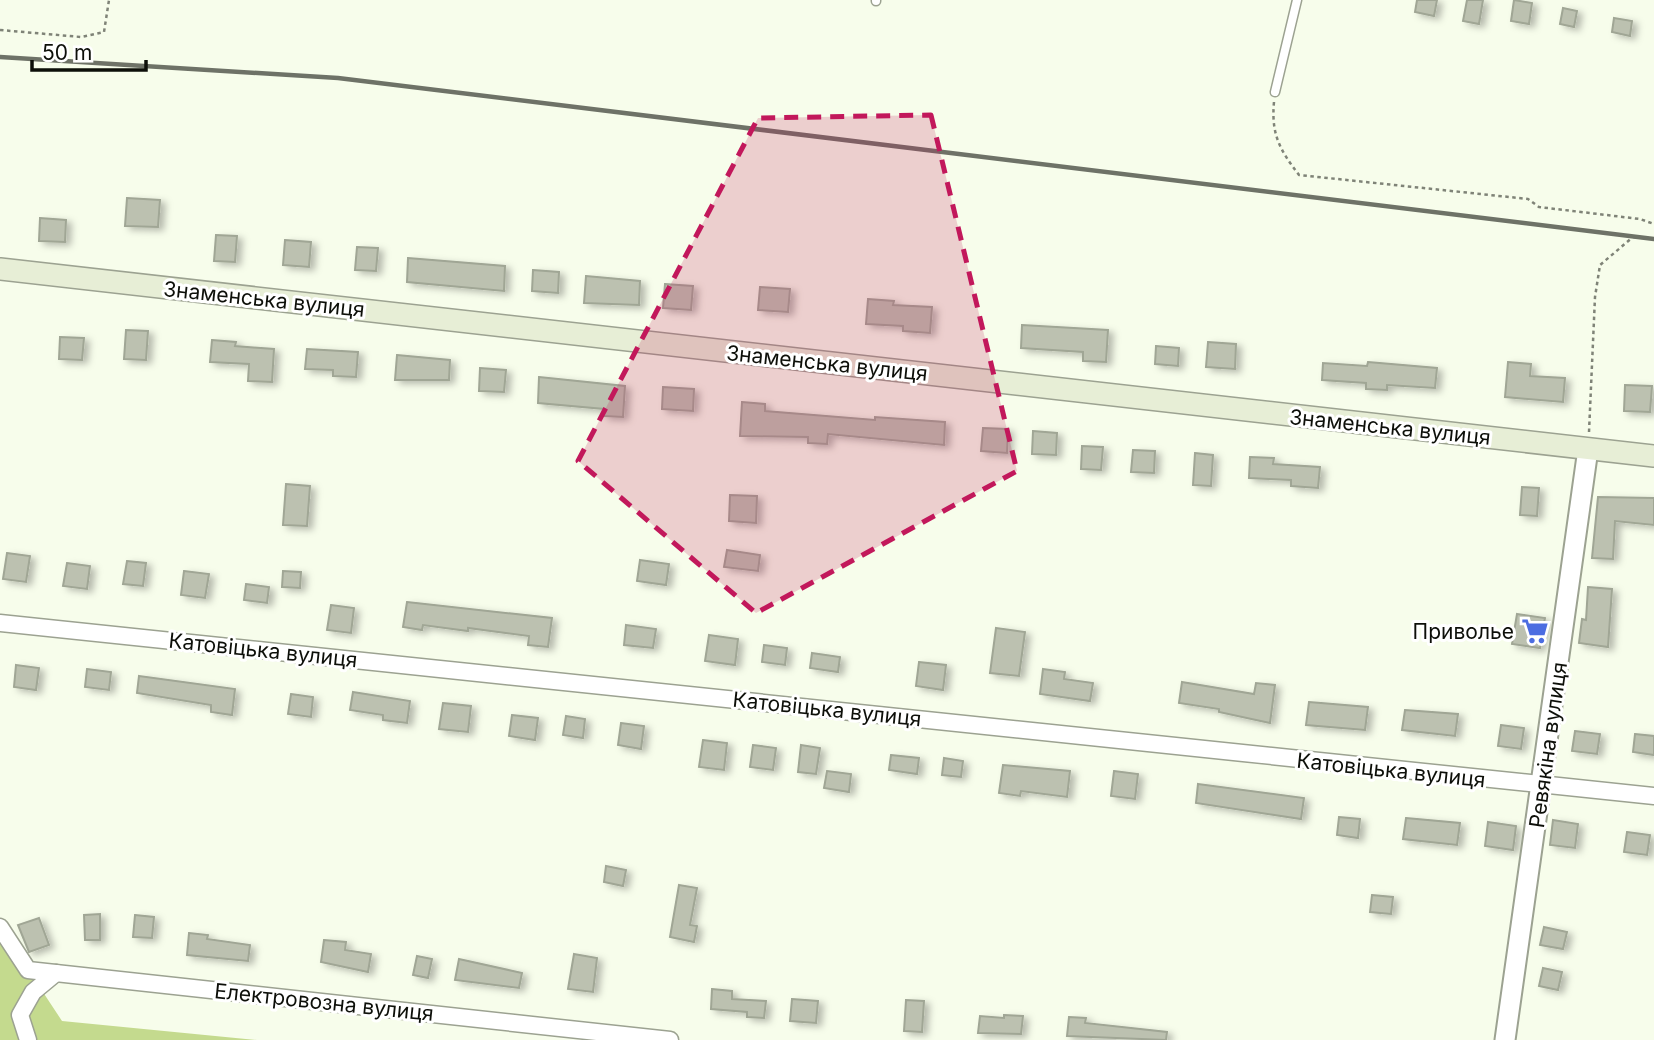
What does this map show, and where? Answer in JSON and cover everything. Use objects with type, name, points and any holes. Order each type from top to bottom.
[{"type":"main road","name":"Знаменська вулиця","points":[[0,269],[1654,456]]},
{"type":"street","name":"Ревякіна вулиця","points":[[1506,1040],[1588,449]]},
{"type":"street","name":"Катовіцька вулиця","points":[[0,623],[1654,796]]},
{"type":"street","name":"Електровозна вулиця","points":[[0,927],[28,970],[670,1040]]},
{"type":"street","points":[[28,1040],[20,1015],[33,992],[57,973]]},
{"type":"lane","points":[[1275,92],[1297,0]]},
{"type":"path","points":[[0,30],[81,37],[104,32],[109,0]]},
{"type":"path","points":[[1275,92],[1273,116],[1278,148],[1299,176],[1528,199],[1539,207],[1640,219],[1654,224]]},
{"type":"path","points":[[1588,449],[1595,297],[1600,265],[1633,237],[1654,239]]},
{"type":"highlighted area","points":[[931,115],[1017,471],[756,613],[578,461],[758,118]]},
{"type":"green space","points":[[0,927],[62,1021],[257,1040],[0,1040]]},
{"type":"building","points":[[1417,0],[1437,0],[1434,16],[1415,12]]},
{"type":"building","points":[[1467,0],[1483,0],[1479,24],[1463,21]]},
{"type":"building","points":[[1514,0],[1532,3],[1529,24],[1511,21]]},
{"type":"building","points":[[1563,8],[1577,11],[1574,27],[1560,24]]},
{"type":"building","points":[[1614,18],[1632,21],[1630,36],[1612,32]]},
{"type":"building","points":[[127,198],[160,200],[158,227],[125,226]]},
{"type":"building","points":[[40,218],[66,220],[65,242],[39,241]]},
{"type":"building","points":[[216,235],[237,236],[235,262],[214,261]]},
{"type":"building","points":[[285,240],[311,242],[309,267],[283,265]]},
{"type":"building","points":[[357,247],[378,248],[376,271],[355,270]]},
{"type":"building","points":[[408,258],[505,266],[504,291],[407,282]]},
{"type":"building","points":[[533,270],[559,272],[558,293],[532,291]]},
{"type":"building","points":[[586,276],[640,281],[639,305],[584,303]]},
{"type":"building","points":[[665,284],[693,286],[691,310],[663,308]]},
{"type":"building","points":[[760,287],[790,289],[788,312],[758,310]]},
{"type":"building","points":[[868,299],[894,301],[893,305],[932,307],[930,333],[903,331],[903,326],[866,324]]},
{"type":"building","points":[[1022,325],[1108,330],[1106,362],[1083,361],[1083,352],[1021,348]]},
{"type":"building","points":[[126,330],[148,331],[146,360],[124,359]]},
{"type":"building","points":[[60,337],[84,338],[82,360],[59,359]]},
{"type":"building","points":[[212,340],[236,342],[235,346],[274,349],[272,382],[248,381],[249,364],[210,362]]},
{"type":"building","points":[[1208,342],[1236,344],[1235,369],[1206,367]]},
{"type":"building","points":[[1156,346],[1179,348],[1178,366],[1155,364]]},
{"type":"building","points":[[307,349],[358,352],[356,377],[333,376],[333,370],[305,369]]},
{"type":"building","points":[[397,355],[450,360],[449,380],[395,380]]},
{"type":"building","points":[[1368,362],[1437,368],[1435,388],[1387,385],[1387,390],[1366,389],[1366,383],[1322,380],[1323,363],[1367,366]]},
{"type":"building","points":[[1508,362],[1531,364],[1530,376],[1565,378],[1563,402],[1505,397]]},
{"type":"building","points":[[480,368],[506,370],[504,392],[479,391]]},
{"type":"building","points":[[539,377],[625,386],[623,417],[604,416],[604,409],[538,403]]},
{"type":"building","points":[[1625,385],[1652,386],[1650,412],[1624,411]]},
{"type":"building","points":[[663,387],[694,389],[693,411],[662,409]]},
{"type":"building","points":[[742,402],[765,404],[765,411],[875,420],[875,417],[945,422],[944,445],[828,434],[827,444],[808,443],[808,437],[740,436]]},
{"type":"building","points":[[983,428],[1008,429],[1007,453],[981,451]]},
{"type":"building","points":[[1033,431],[1057,433],[1056,455],[1032,454]]},
{"type":"building","points":[[1082,446],[1103,447],[1101,470],[1081,469]]},
{"type":"building","points":[[1133,450],[1155,451],[1154,473],[1131,472]]},
{"type":"building","points":[[1195,453],[1213,455],[1211,486],[1193,485]]},
{"type":"building","points":[[1250,457],[1274,458],[1273,464],[1320,467],[1318,488],[1291,486],[1291,480],[1249,478]]},
{"type":"building","points":[[286,484],[310,486],[307,526],[283,525]]},
{"type":"building","points":[[1522,487],[1539,488],[1537,516],[1520,515]]},
{"type":"building","points":[[730,495],[757,496],[756,523],[729,521]]},
{"type":"building","points":[[1598,497],[1654,498],[1654,525],[1615,521],[1613,559],[1592,558]]},
{"type":"building","points":[[727,550],[760,555],[758,571],[724,567]]},
{"type":"building","points":[[7,553],[30,556],[26,582],[3,579]]},
{"type":"building","points":[[640,560],[669,564],[666,585],[637,581]]},
{"type":"building","points":[[127,561],[146,563],[143,586],[123,584]]},
{"type":"building","points":[[67,563],[90,566],[87,589],[63,586]]},
{"type":"building","points":[[184,571],[209,574],[205,598],[181,595]]},
{"type":"building","points":[[283,571],[301,572],[300,588],[282,587]]},
{"type":"building","points":[[246,584],[269,587],[267,603],[244,600]]},
{"type":"building","points":[[1588,587],[1612,589],[1608,647],[1579,643],[1582,619],[1586,620]]},
{"type":"building","points":[[407,602],[552,618],[548,647],[528,645],[529,636],[468,628],[468,631],[423,625],[422,630],[403,627]]},
{"type":"building","points":[[331,605],[354,608],[351,633],[327,630]]},
{"type":"building","points":[[1517,614],[1545,618],[1540,648],[1512,644]]},
{"type":"building","points":[[626,625],[656,629],[653,648],[624,645]]},
{"type":"building","points":[[996,628],[1025,632],[1019,676],[990,673]]},
{"type":"building","points":[[709,635],[738,639],[735,665],[705,661]]},
{"type":"building","points":[[764,645],[787,648],[785,665],[762,662]]},
{"type":"building","points":[[812,653],[840,657],[838,672],[810,668]]},
{"type":"building","points":[[919,662],[946,665],[943,690],[916,686]]},
{"type":"building","points":[[16,665],[39,668],[36,690],[14,687]]},
{"type":"building","points":[[87,669],[111,672],[109,690],[85,687]]},
{"type":"building","points":[[1043,669],[1065,672],[1064,679],[1093,683],[1090,701],[1040,694]]},
{"type":"building","points":[[139,676],[235,689],[232,715],[211,712],[211,705],[137,693]]},
{"type":"building","points":[[1182,682],[1254,694],[1256,683],[1275,685],[1270,723],[1219,712],[1219,709],[1179,703]]},
{"type":"building","points":[[353,692],[410,701],[407,723],[383,720],[383,715],[350,710]]},
{"type":"building","points":[[291,694],[313,697],[311,717],[288,714]]},
{"type":"building","points":[[1309,702],[1368,707],[1365,730],[1306,725]]},
{"type":"building","points":[[443,703],[471,706],[468,732],[439,729]]},
{"type":"building","points":[[1405,710],[1458,714],[1455,736],[1402,730]]},
{"type":"building","points":[[512,715],[538,718],[535,740],[509,736]]},
{"type":"building","points":[[566,716],[585,719],[583,738],[563,735]]},
{"type":"building","points":[[621,723],[644,726],[641,749],[618,745]]},
{"type":"building","points":[[1501,725],[1524,728],[1521,749],[1498,746]]},
{"type":"building","points":[[1575,731],[1600,734],[1597,754],[1572,751]]},
{"type":"building","points":[[1635,734],[1654,736],[1654,755],[1633,752]]},
{"type":"building","points":[[703,740],[727,743],[724,770],[699,767]]},
{"type":"building","points":[[753,745],[776,748],[773,770],[750,767]]},
{"type":"building","points":[[801,745],[820,748],[816,774],[798,772]]},
{"type":"building","points":[[891,755],[919,758],[917,774],[889,770]]},
{"type":"building","points":[[944,758],[963,761],[961,777],[942,775]]},
{"type":"building","points":[[1003,765],[1070,771],[1067,797],[1021,791],[1020,796],[999,793]]},
{"type":"building","points":[[827,771],[851,774],[849,792],[824,788]]},
{"type":"building","points":[[1114,771],[1138,774],[1135,799],[1111,796]]},
{"type":"building","points":[[1198,784],[1304,798],[1301,819],[1196,803]]},
{"type":"building","points":[[1339,817],[1360,819],[1358,838],[1337,835]]},
{"type":"building","points":[[1406,818],[1460,823],[1457,845],[1403,839]]},
{"type":"building","points":[[1553,820],[1578,824],[1575,848],[1550,845]]},
{"type":"building","points":[[1488,822],[1516,826],[1513,850],[1485,846]]},
{"type":"building","points":[[1627,832],[1650,835],[1647,855],[1624,852]]},
{"type":"building","points":[[606,866],[626,870],[623,886],[604,882]]},
{"type":"building","points":[[679,885],[697,888],[690,925],[697,926],[694,942],[670,937]]},
{"type":"building","points":[[1372,895],[1393,897],[1391,914],[1370,912]]},
{"type":"building","points":[[100,914],[100,940],[85,940],[84,915]]},
{"type":"building","points":[[135,915],[154,917],[152,938],[133,937]]},
{"type":"building","points":[[39,918],[49,945],[29,952],[18,925]]},
{"type":"building","points":[[1544,927],[1567,932],[1563,949],[1540,945]]},
{"type":"building","points":[[189,933],[208,935],[207,939],[250,945],[248,961],[187,955]]},
{"type":"building","points":[[324,940],[346,942],[345,950],[371,954],[368,972],[321,962]]},
{"type":"building","points":[[574,954],[597,958],[593,992],[568,989]]},
{"type":"building","points":[[417,956],[432,959],[428,978],[413,975]]},
{"type":"building","points":[[459,959],[522,973],[519,988],[455,980]]},
{"type":"building","points":[[1543,968],[1562,972],[1558,990],[1539,986]]},
{"type":"building","points":[[712,989],[732,991],[732,999],[766,1001],[764,1018],[747,1017],[747,1012],[711,1009]]},
{"type":"building","points":[[792,999],[818,1001],[816,1023],[790,1021]]},
{"type":"building","points":[[906,1000],[924,1001],[922,1032],[904,1031]]},
{"type":"building","points":[[1004,1015],[1023,1016],[1021,1034],[978,1033],[980,1016],[1004,1018]]},
{"type":"building","points":[[1069,1017],[1086,1018],[1085,1023],[1167,1032],[1166,1040],[1067,1036]]},
{"type":"railway","points":[[0,57],[338,78],[1654,239]]},
{"type":"place","name":"Приволье","points":[[1535,631]]}]
